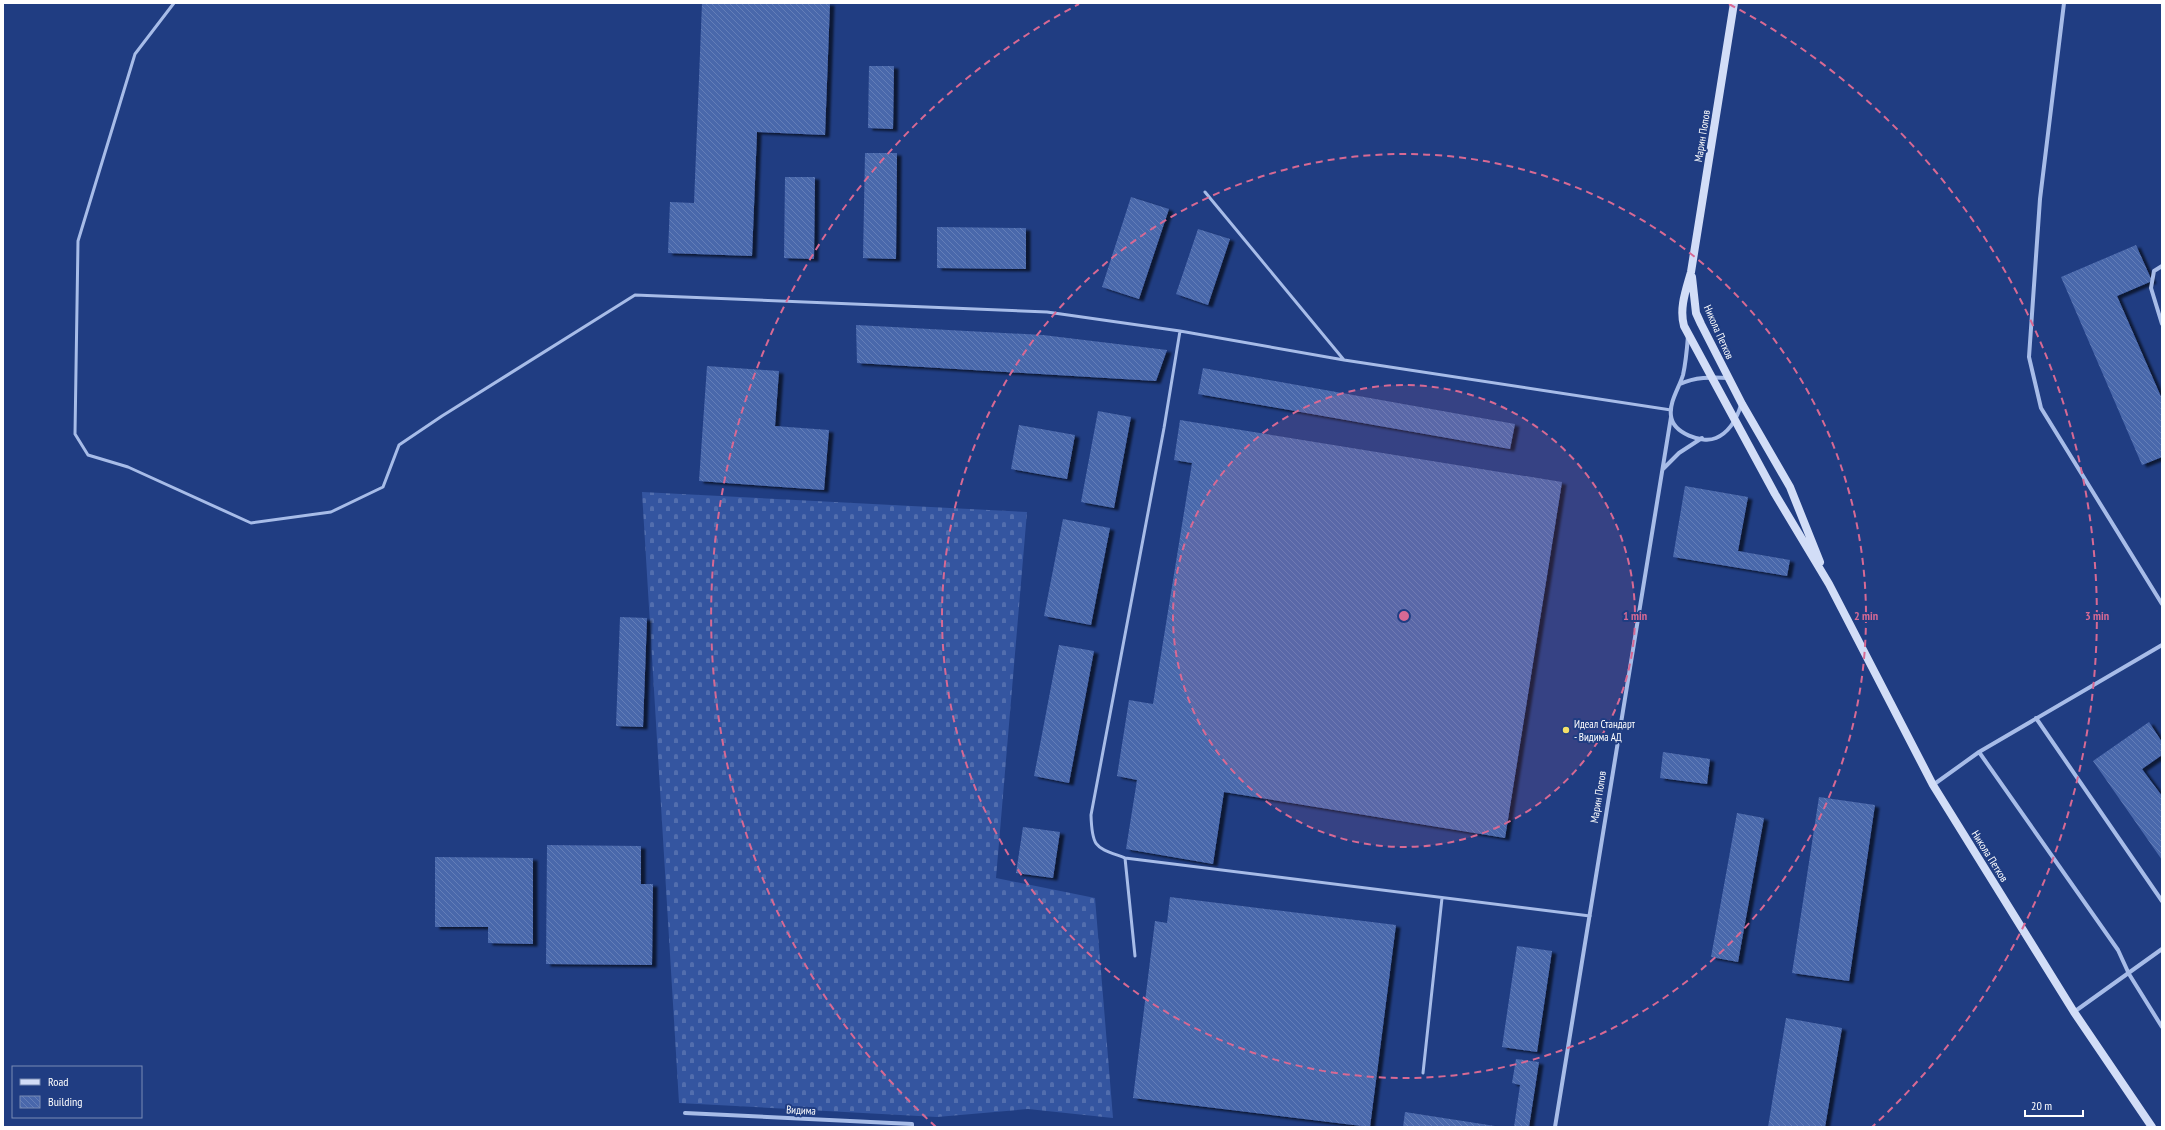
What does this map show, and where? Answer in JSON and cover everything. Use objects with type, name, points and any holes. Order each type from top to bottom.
[{"type":"main road","name":"Марин Попов","points":[[1691,272],[1734,3]]},
{"type":"main road","name":"Никола Петков","points":[[1691,272],[1681,316],[1688,335],[1775,494],[1830,584],[1934,786],[2074,1012],[2152,1127]]},
{"type":"main road","name":"Никола Петков","points":[[1691,272],[1696,313],[1742,404],[1790,486],[1830,584]]},
{"type":"street","points":[[2064,3],[2040,199],[2029,357],[2041,408],[2162,604]]},
{"type":"street","points":[[2162,266],[2154,271],[2151,288],[2162,324]]},
{"type":"street","points":[[1688,335],[1687,353],[1680,384],[1671,410],[1671,417],[1676,427],[1683,433],[1702,438],[1714,439],[1723,434],[1735,420],[1742,404]]},
{"type":"street","points":[[1680,384],[1689,380],[1711,377],[1728,378]]},
{"type":"street","name":"Марин Попов","points":[[1555,1127],[1671,417]]},
{"type":"street","points":[[1663,470],[1679,453],[1702,438]]},
{"type":"street","points":[[2158,596],[2162,592]]},
{"type":"street","points":[[1934,786],[1979,752],[2162,645]]},
{"type":"street","points":[[2036,718],[2162,901]]},
{"type":"street","points":[[1979,752],[2118,950],[2129,974],[2162,1027]]},
{"type":"street","points":[[2074,1012],[2162,949]]},
{"type":"street","name":"Видима","points":[[685,1113],[912,1124],[912,1127]]},
{"type":"lane","points":[[174,3],[136,54],[78,241],[74,434],[88,455],[128,467],[251,523],[331,512],[383,487],[399,445],[442,416],[635,294],[1047,312],[1180,331],[1344,360],[1671,410]]},
{"type":"lane","points":[[1205,192],[1344,360]]},
{"type":"lane","points":[[1180,331],[1164,428],[1091,815],[1092,836],[1098,848],[1126,858],[1590,916]]},
{"type":"lane","points":[[1126,858],[1135,956]]},
{"type":"lane","points":[[1423,1073],[1442,898]]},
{"type":"green space","points":[[642,492],[1027,512],[996,878],[1095,898],[1113,1118],[1028,1109],[937,1117],[679,1103]]},
{"type":"building","points":[[702,3],[830,3],[825,135],[757,132],[752,256],[668,253],[670,202],[694,203]]},
{"type":"building","points":[[869,66],[894,66],[893,129],[868,128]]},
{"type":"building","points":[[865,153],[897,153],[896,259],[863,258]]},
{"type":"building","points":[[785,177],[815,177],[814,259],[784,258]]},
{"type":"building","points":[[1131,197],[1169,209],[1139,299],[1102,287]]},
{"type":"building","points":[[937,227],[1026,228],[1026,269],[937,268]]},
{"type":"building","points":[[1198,229],[1230,239],[1208,305],[1176,294]]},
{"type":"building","points":[[2136,245],[2152,281],[2117,296],[2162,399],[2162,457],[2142,465],[2061,277]]},
{"type":"building","points":[[856,325],[1043,335],[1167,350],[1156,381],[857,363]]},
{"type":"building","points":[[707,366],[779,371],[775,426],[829,430],[824,490],[699,481]]},
{"type":"building","points":[[1203,368],[1515,424],[1510,449],[1198,394]]},
{"type":"building","points":[[1098,411],[1131,417],[1114,508],[1081,502]]},
{"type":"building","points":[[1180,420],[1562,482],[1505,838],[1224,792],[1213,864],[1126,849],[1137,780],[1117,776],[1129,700],[1153,704],[1192,463],[1174,460]]},
{"type":"building","points":[[1019,425],[1075,435],[1067,479],[1011,469]]},
{"type":"building","points":[[1685,486],[1748,497],[1738,551],[1790,560],[1787,576],[1673,557]]},
{"type":"building","points":[[1063,519],[1110,528],[1091,625],[1044,616]]},
{"type":"building","points":[[620,617],[647,618],[643,727],[616,726]]},
{"type":"building","points":[[1059,645],[1094,651],[1069,783],[1034,776]]},
{"type":"building","points":[[2149,722],[2162,742],[2162,755],[2142,769],[2162,796],[2162,860],[2093,761]]},
{"type":"building","points":[[1663,752],[1710,759],[1707,784],[1660,778]]},
{"type":"building","points":[[1819,797],[1875,805],[1849,981],[1792,973]]},
{"type":"building","points":[[1737,813],[1764,818],[1738,962],[1711,957]]},
{"type":"building","points":[[1023,827],[1060,832],[1053,878],[1016,873]]},
{"type":"building","points":[[547,845],[641,846],[641,884],[653,884],[652,965],[546,964]]},
{"type":"building","points":[[435,857],[533,858],[533,944],[488,943],[488,927],[435,927]]},
{"type":"building","points":[[1170,897],[1396,925],[1370,1127],[1133,1098],[1155,921],[1167,923]]},
{"type":"building","points":[[1517,946],[1552,951],[1537,1052],[1502,1047]]},
{"type":"building","points":[[1786,1018],[1842,1028],[1825,1127],[1768,1127]]},
{"type":"building","points":[[1516,1059],[1539,1062],[1529,1127],[1514,1127],[1520,1085],[1512,1083]]},
{"type":"building","points":[[1405,1112],[1495,1126],[1495,1127],[1403,1127]]},
{"type":"place","name":"Идеал Стандарт - Видима АД","points":[[1566,730]]}]
